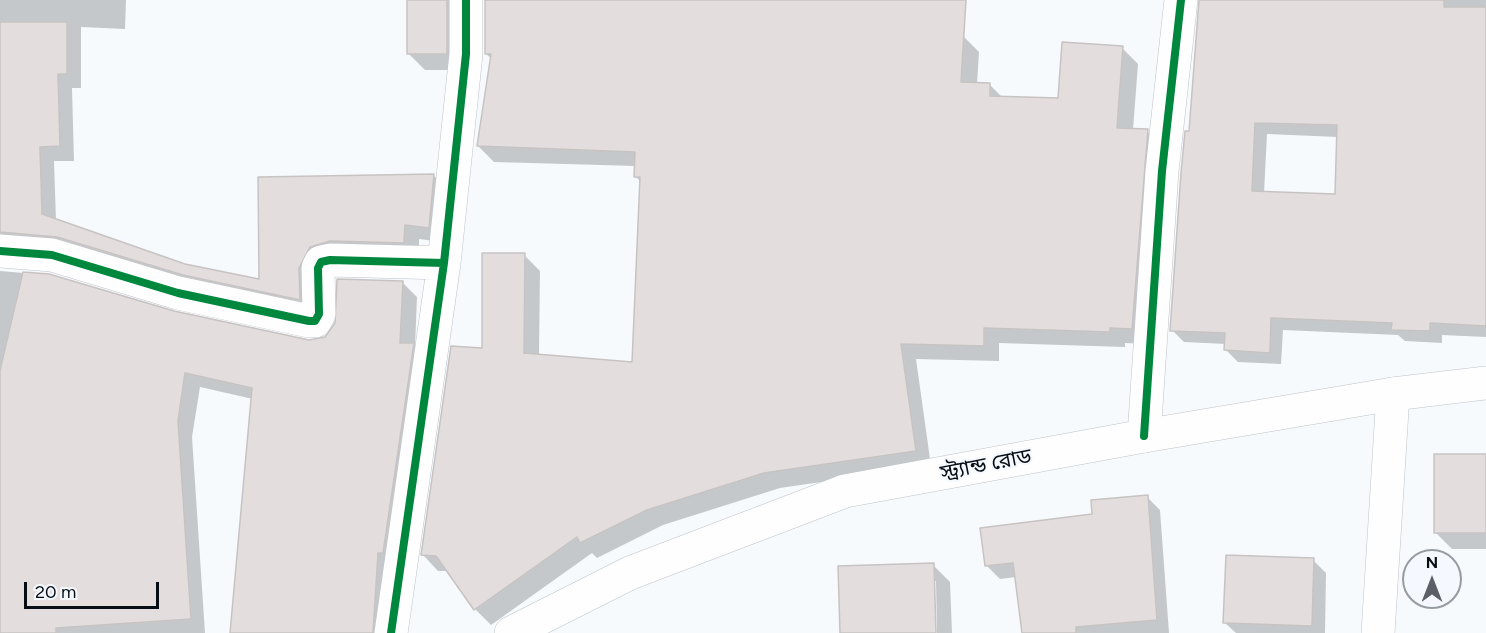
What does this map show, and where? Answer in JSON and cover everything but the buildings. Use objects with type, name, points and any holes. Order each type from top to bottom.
[{"type":"street","points":[[391,633],[444,263],[466,54],[466,0]]},
{"type":"street","points":[[1144,436],[1162,171],[1180,0]]},
{"type":"street","points":[[0,251],[52,255],[178,293],[309,321],[315,321],[319,314],[318,268],[321,262],[330,260],[444,263]]},
{"type":"street","name":"স্ট্র্যান্ড রোড","points":[[511,633],[630,573],[845,491],[1144,436],[1393,394],[1486,383]]},
{"type":"street","points":[[1378,633],[1393,394]]},
{"type":"cycle path","points":[[391,633],[444,263],[466,54],[466,0]]},
{"type":"cycle path","points":[[1144,436],[1162,171],[1181,0]]},
{"type":"cycle path","points":[[0,251],[52,255],[178,293],[309,321],[315,321],[319,314],[318,268],[321,262],[330,260],[444,263]]}]
